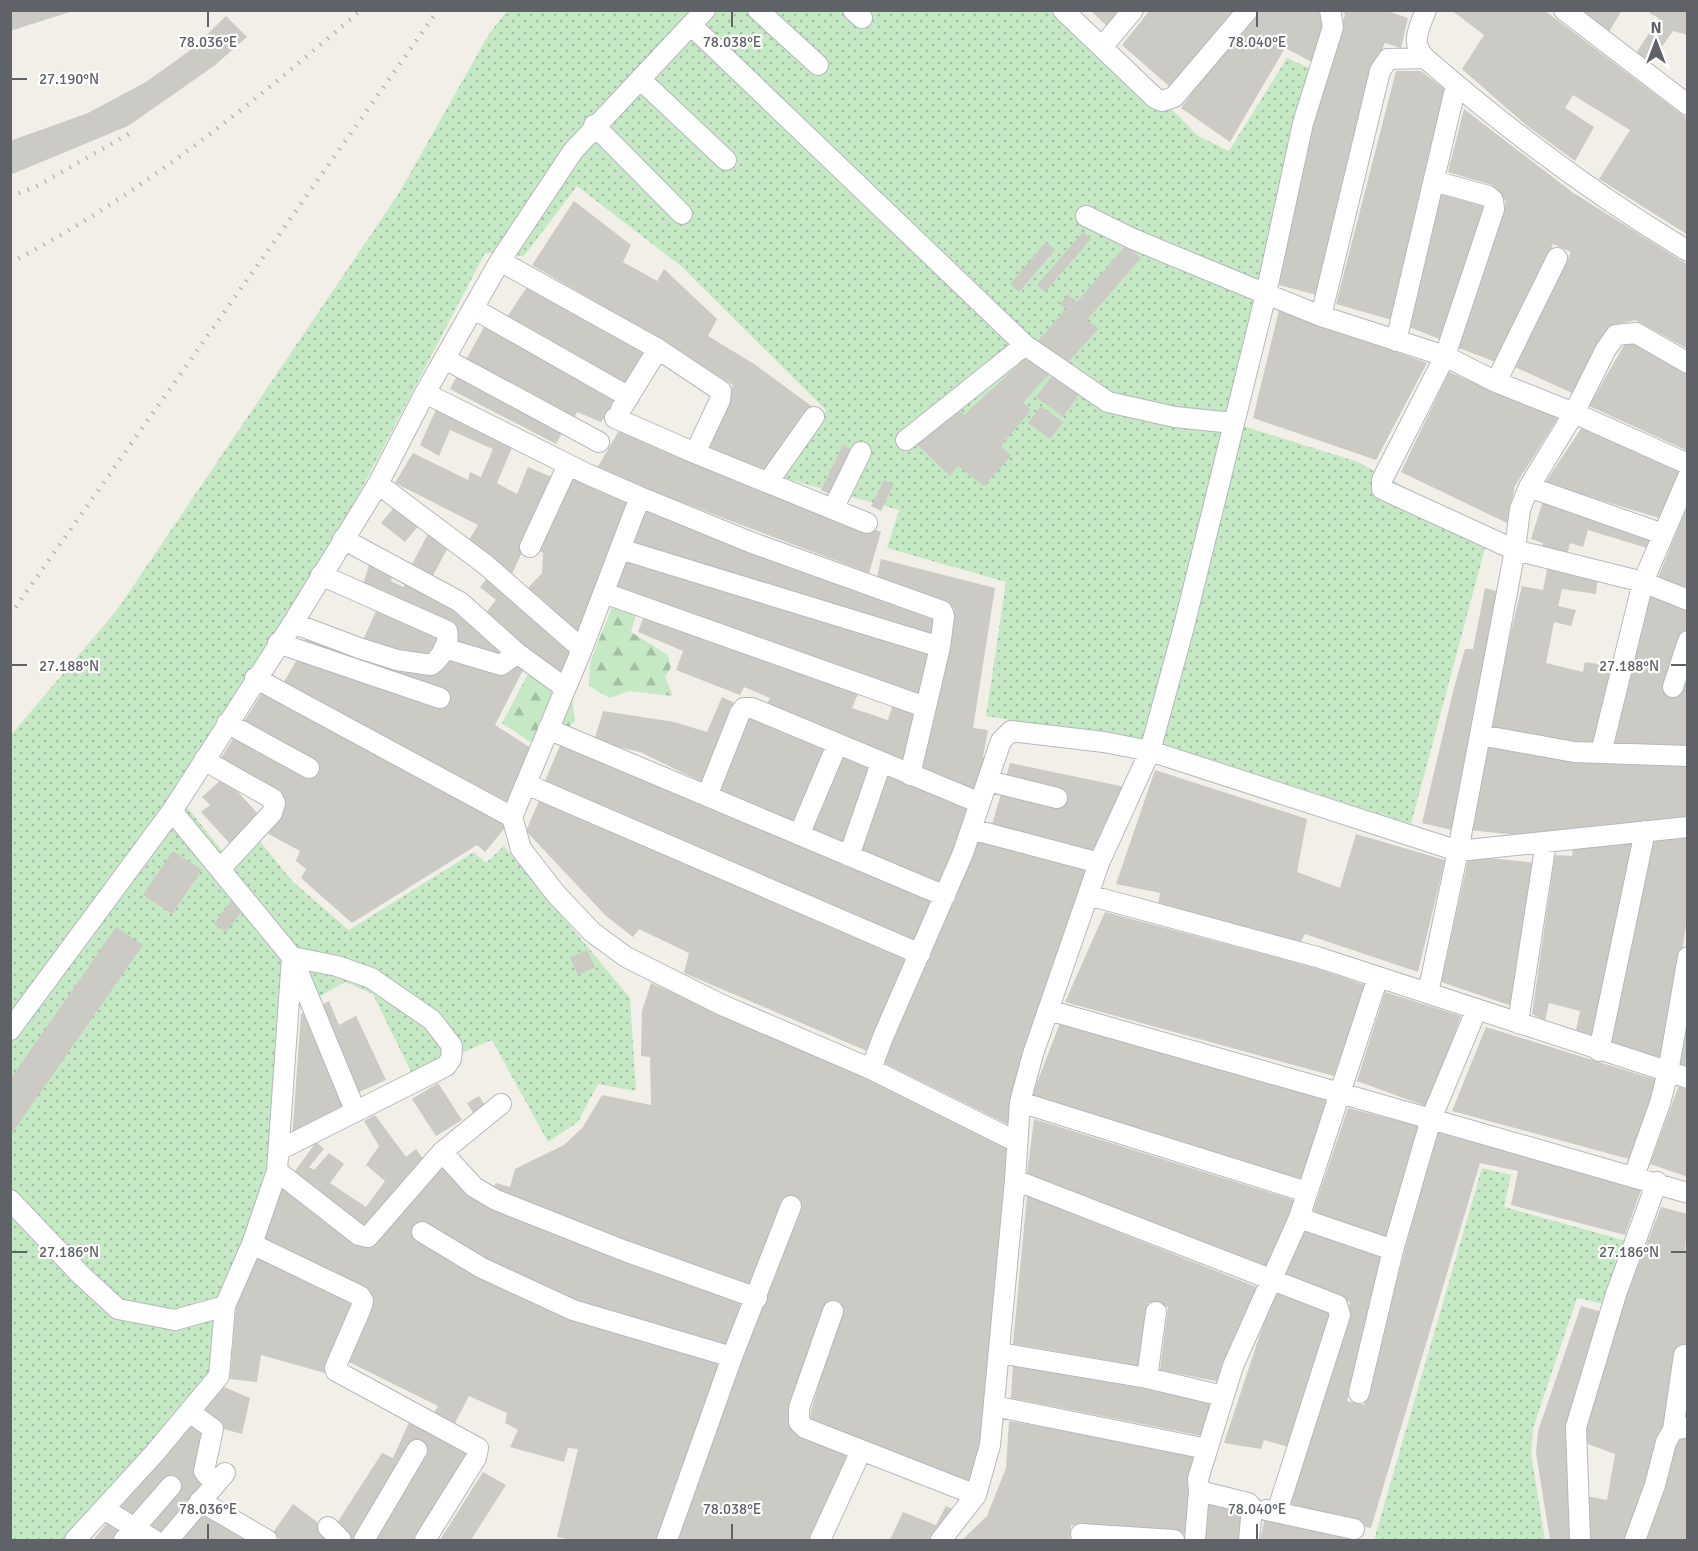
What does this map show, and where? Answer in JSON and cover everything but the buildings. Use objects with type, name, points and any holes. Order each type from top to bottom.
[{"type":"street","points":[[758,10],[818,65]]},
{"type":"street","points":[[1063,10],[1155,98],[1167,101],[1174,97],[1248,10]]},
{"type":"street","points":[[1103,46],[1133,10]]},
{"type":"street","points":[[941,1540],[976,1495],[987,1461],[1015,1180],[1020,1102],[1048,1010],[1099,863],[1150,751],[1183,630],[1266,294],[1303,123],[1333,27],[1330,10]]},
{"type":"street","points":[[1425,10],[1415,41],[1417,48],[1425,58],[1577,180],[1688,251]]},
{"type":"street","points":[[1564,10],[1688,105]]},
{"type":"street","points":[[10,1030],[172,811],[378,484],[425,393],[500,261],[573,151],[594,125],[641,80],[698,18],[1025,345],[1108,402],[1175,417],[1233,423]]},
{"type":"street","points":[[1321,316],[1380,71],[1388,59],[1425,58]]},
{"type":"street","points":[[641,80],[726,160]]},
{"type":"street","points":[[1396,341],[1456,85]]},
{"type":"street","points":[[594,125],[682,214]]},
{"type":"street","points":[[1434,181],[1488,196],[1495,204],[1444,356],[1380,485],[1384,491],[1515,550],[1643,582],[1688,600]]},
{"type":"street","points":[[1086,216],[1132,239],[1321,316],[1444,356],[1496,382],[1574,413],[1688,464]]},
{"type":"street","points":[[1496,382],[1557,258]]},
{"type":"street","points":[[500,261],[658,349],[721,391],[720,400],[695,453]]},
{"type":"street","points":[[474,309],[629,397]]},
{"type":"street","points":[[1428,993],[1458,851],[1515,550],[1520,508],[1529,487],[1574,413],[1606,349],[1616,335],[1636,333],[1688,363]]},
{"type":"street","points":[[906,440],[1025,345]]},
{"type":"street","points":[[530,547],[574,468],[599,442],[658,349]]},
{"type":"street","points":[[445,359],[599,442]]},
{"type":"street","points":[[425,393],[574,468],[640,497],[750,542],[939,609],[944,616],[940,647],[910,775]]},
{"type":"street","points":[[768,482],[814,417]]},
{"type":"street","points":[[615,418],[867,523]]},
{"type":"street","points":[[832,509],[861,452]]},
{"type":"street","points":[[1601,753],[1643,582],[1688,477]]},
{"type":"street","points":[[378,484],[486,565],[582,649]]},
{"type":"street","points":[[1529,487],[1663,534]]},
{"type":"street","points":[[640,497],[582,649],[512,817],[521,849],[556,894],[592,932],[609,945],[722,1005],[871,1070],[1017,1142]]},
{"type":"street","points":[[343,539],[460,602],[517,653],[565,688]]},
{"type":"street","points":[[620,549],[940,647]]},
{"type":"street","points":[[293,622],[359,648],[426,665],[434,663],[444,648],[448,634],[441,627],[321,575]]},
{"type":"street","points":[[604,593],[925,707]]},
{"type":"street","points":[[1674,687],[1688,641]]},
{"type":"street","points":[[278,643],[440,698]]},
{"type":"street","points":[[444,648],[501,665],[517,653]]},
{"type":"street","points":[[255,678],[512,817]]},
{"type":"street","points":[[707,796],[744,708],[752,708],[980,804]]},
{"type":"street","points":[[227,723],[309,768]]},
{"type":"street","points":[[548,729],[945,896]]},
{"type":"street","points":[[871,1070],[945,896],[1001,741],[1011,731],[1104,742],[1150,751],[1458,851],[1688,827]]},
{"type":"street","points":[[1480,735],[1574,752],[1688,756]]},
{"type":"street","points":[[799,835],[837,745]]},
{"type":"street","points":[[204,759],[273,799],[275,804],[272,813],[221,868]]},
{"type":"street","points":[[849,856],[881,763]]},
{"type":"street","points":[[988,781],[1057,798]]},
{"type":"street","points":[[526,784],[920,954]]},
{"type":"street","points":[[172,811],[292,957],[355,1110]]},
{"type":"street","points":[[971,829],[1099,863]]},
{"type":"street","points":[[1599,1051],[1645,831]]},
{"type":"street","points":[[1518,1023],[1546,843]]},
{"type":"street","points":[[1088,895],[1317,957],[1476,1011],[1688,1078]]},
{"type":"street","points":[[279,1150],[446,1066],[451,1059],[452,1046],[432,1020],[371,978],[337,966],[292,957]]},
{"type":"street","points":[[75,1540],[190,1412],[219,1376],[225,1306],[252,1244],[277,1172],[292,957]]},
{"type":"street","points":[[1634,1176],[1668,1072],[1688,957]]},
{"type":"street","points":[[1195,1540],[1198,1479],[1223,1396],[1244,1341],[1299,1218],[1378,977]]},
{"type":"street","points":[[1048,1010],[1688,1192]]},
{"type":"street","points":[[1359,1394],[1393,1250],[1431,1119],[1476,1011]]},
{"type":"street","points":[[1020,1102],[1307,1192]]},
{"type":"street","points":[[277,1172],[359,1235],[368,1238],[442,1152],[501,1104]]},
{"type":"street","points":[[442,1152],[474,1187],[496,1200],[625,1251],[757,1298]]},
{"type":"street","points":[[1015,1180],[1272,1281],[1332,1302],[1339,1309],[1340,1316],[1277,1512]]},
{"type":"street","points":[[1580,1540],[1574,1439],[1576,1426],[1616,1294],[1657,1182]]},
{"type":"street","points":[[10,1200],[82,1276],[118,1309],[175,1320],[225,1306]]},
{"type":"street","points":[[668,1540],[732,1357],[757,1298],[791,1206]]},
{"type":"street","points":[[1299,1218],[1393,1250]]},
{"type":"street","points":[[422,1232],[482,1268],[573,1310],[732,1357]]},
{"type":"street","points":[[252,1244],[360,1296],[363,1301],[361,1308],[341,1350],[336,1371],[478,1448],[476,1458],[425,1540]]},
{"type":"street","points":[[833,1311],[797,1416],[805,1428],[861,1452],[976,1495]]},
{"type":"street","points":[[1147,1378],[1156,1312]]},
{"type":"street","points":[[999,1353],[1147,1378],[1223,1396]]},
{"type":"street","points":[[1635,1540],[1655,1485],[1666,1442],[1681,1428],[1684,1355]]},
{"type":"street","points":[[994,1406],[1207,1449]]},
{"type":"street","points":[[168,1540],[223,1476],[207,1475],[204,1471],[213,1429],[190,1412]]},
{"type":"street","points":[[364,1540],[417,1450]]},
{"type":"street","points":[[820,1540],[861,1452]]},
{"type":"street","points":[[129,1534],[171,1486]]},
{"type":"street","points":[[1199,1491],[1248,1503],[1252,1507],[1354,1530]]},
{"type":"street","points":[[200,1501],[267,1540]]},
{"type":"street","points":[[1249,1540],[1252,1507]]},
{"type":"street","points":[[104,1509],[129,1534],[154,1540]]},
{"type":"street","points":[[1081,1534],[1174,1540]]},
{"type":"green space","points":[[507,11],[1075,11],[1198,136],[1229,151],[1287,58],[1316,71],[1298,120],[1228,407],[1246,427],[1358,462],[1489,533],[1411,824],[1170,746],[986,716],[1006,582],[887,548],[899,510],[783,478],[826,410],[681,266],[577,186],[524,256],[485,253],[337,536],[173,790],[233,864],[259,840],[293,882],[349,930],[474,852],[486,863],[504,846],[630,998],[636,1091],[598,1084],[578,1122],[548,1142],[492,1040],[412,1074],[373,994],[345,982],[296,1010],[281,1170],[231,1308],[224,1379],[86,1540],[11,1540],[11,735],[117,610],[399,193],[489,34]]},
{"type":"green space","points":[[613,605],[636,614],[631,632],[668,655],[671,667],[665,677],[673,696],[629,691],[610,698],[589,686],[590,662]]},
{"type":"green space","points":[[529,672],[572,697],[575,721],[553,741],[533,744],[502,723]]},
{"type":"green space","points":[[1482,1168],[1511,1175],[1504,1207],[1630,1242],[1607,1305],[1577,1298],[1533,1428],[1531,1453],[1545,1540],[1374,1540]]},
{"type":"railway","points":[[10,263],[58,237],[149,179],[236,114],[361,10]]},
{"type":"railway","points":[[10,615],[438,10]]},
{"type":"railway","points":[[10,197],[39,185],[132,132]]}]
